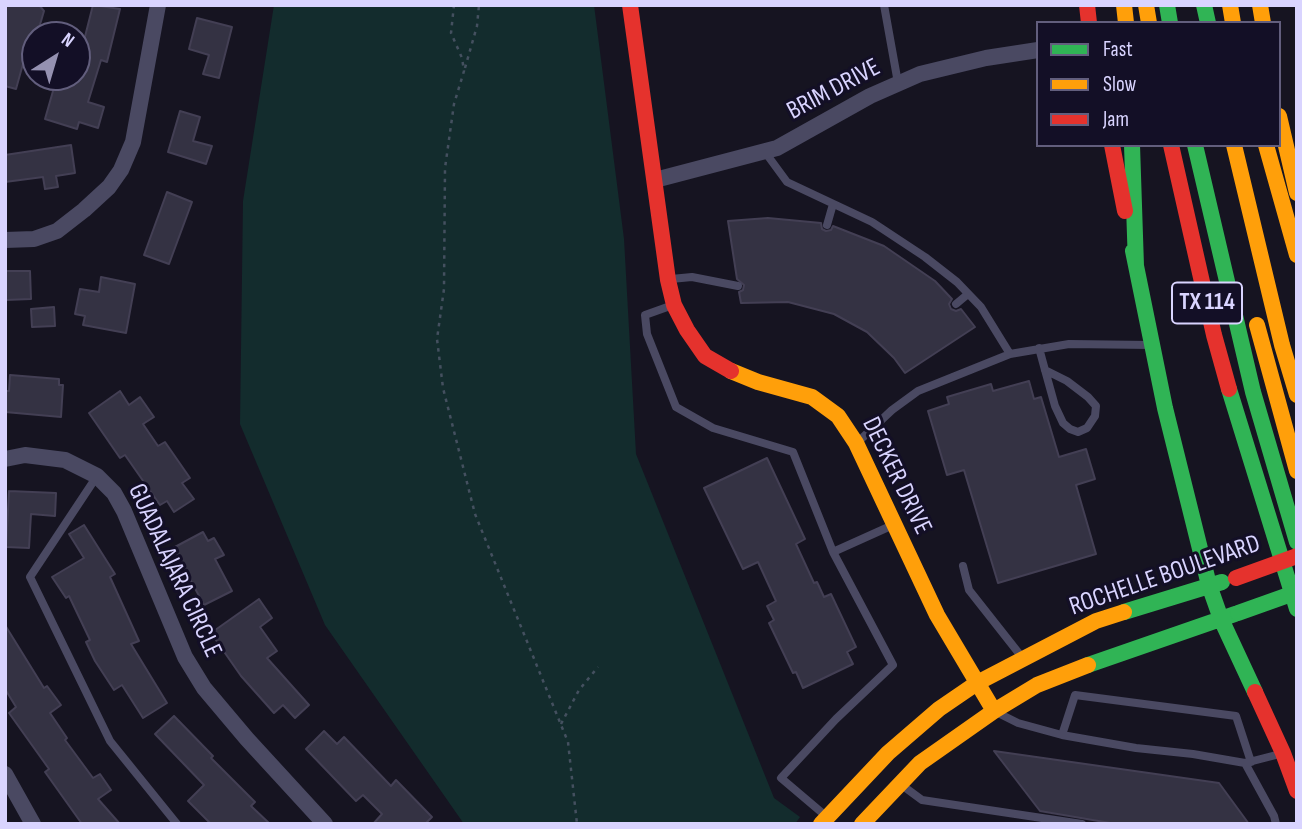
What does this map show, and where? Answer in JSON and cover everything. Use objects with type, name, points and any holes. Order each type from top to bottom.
[{"type":"main road","name":"DECKER DRIVE","points":[[630,5],[668,280],[674,304],[687,330],[705,356],[723,368],[758,382],[813,397],[838,416],[856,443],[937,615],[994,711]]},
{"type":"main road","points":[[1281,125],[1297,193]]},
{"type":"main road","points":[[1112,147],[1152,345],[1209,586],[1297,790]]},
{"type":"main road","points":[[1132,147],[1136,267]]},
{"type":"main road","name":"TX 114","points":[[1171,147],[1218,347],[1253,472],[1297,609]]},
{"type":"main road","points":[[1195,147],[1253,392],[1297,542]]},
{"type":"main road","name":"TX 114","points":[[1234,147],[1297,395]]},
{"type":"main road","points":[[1267,147],[1297,255]]},
{"type":"main road","points":[[1253,313],[1297,471]]},
{"type":"main road","name":"ROCHELLE BOULEVARD","points":[[824,820],[888,753],[939,709],[977,683],[1096,621],[1236,578],[1297,556]]},
{"type":"main road","points":[[862,824],[920,763],[994,711],[1037,685],[1114,655],[1297,592]]},
{"type":"street","points":[[5,240],[34,239],[57,231],[109,187],[121,170],[133,142],[158,5]]},
{"type":"street","name":"BRIM DRIVE","points":[[655,180],[778,148],[870,96],[920,74],[986,58],[1036,50]]},
{"type":"street","name":"GUADALAJARA CIRCLE","points":[[5,459],[25,455],[65,460],[97,476],[114,493],[124,510],[185,657],[204,688],[325,824]]},
{"type":"street","points":[[5,774],[33,824]]},
{"type":"lane","points":[[884,5],[898,82]]},
{"type":"lane","points":[[765,152],[786,182],[872,222],[957,282],[981,307],[1010,354]]},
{"type":"lane","points":[[827,225],[833,204]]},
{"type":"lane","points":[[668,280],[692,277],[738,286]]},
{"type":"lane","points":[[957,304],[968,293]]},
{"type":"lane","points":[[674,304],[645,315],[648,334],[676,407],[713,428],[793,452],[833,552],[893,665],[836,719],[781,778],[824,820]]},
{"type":"lane","points":[[856,443],[892,410],[918,391],[1010,354],[1082,344],[1152,345]]},
{"type":"lane","points":[[1039,348],[1045,370],[1055,406],[1063,423],[1079,432],[1087,428],[1095,416],[1096,407],[1088,397],[1067,381],[1045,370]]},
{"type":"lane","points":[[97,476],[30,577],[110,741],[177,824]]},
{"type":"lane","points":[[833,552],[893,525]]},
{"type":"lane","points":[[963,566],[969,590],[1023,658]]},
{"type":"lane","points":[[1062,735],[1074,695],[1236,716],[1248,762],[1276,824]]},
{"type":"lane","points":[[994,711],[1018,723],[1062,735],[1136,748],[1248,762],[1283,753]]},
{"type":"lane","points":[[900,783],[922,800],[1082,824]]},
{"type":"path","points":[[454,5],[451,33],[464,71]]},
{"type":"path","points":[[479,5],[477,26],[454,104],[445,168],[444,289],[437,339],[443,388],[475,514],[568,742],[577,824]]},
{"type":"path","points":[[561,724],[579,690],[598,667]]},
{"type":"green space","points":[[274,5],[594,5],[624,239],[636,454],[774,798],[800,817],[795,824],[464,824],[325,625],[240,424],[243,201]]},
{"type":"building","points":[[5,5],[39,5],[44,11],[41,21],[21,21],[21,71],[16,89],[5,86]]},
{"type":"building","points":[[93,5],[120,9],[107,62],[101,60],[88,102],[104,107],[98,128],[79,122],[77,129],[45,119],[53,91],[91,91],[89,21]]},
{"type":"building","points":[[197,18],[232,27],[219,78],[203,74],[209,55],[189,49]]},
{"type":"building","points":[[180,111],[200,117],[193,141],[212,146],[206,164],[168,152]]},
{"type":"building","points":[[71,145],[75,173],[56,176],[58,187],[45,189],[43,177],[5,182],[5,155]]},
{"type":"building","points":[[167,192],[192,202],[169,264],[144,255]]},
{"type":"building","points":[[768,218],[821,223],[822,229],[826,231],[833,226],[884,246],[935,281],[952,299],[949,304],[951,309],[961,309],[975,327],[905,373],[894,358],[867,332],[834,314],[788,302],[741,303],[739,292],[744,285],[737,279],[728,221]]},
{"type":"building","points":[[5,271],[30,271],[31,299],[5,300]]},
{"type":"building","points":[[101,277],[135,284],[126,333],[83,325],[85,316],[75,314],[80,289],[99,292]]},
{"type":"building","points":[[54,307],[55,326],[32,327],[31,309]]},
{"type":"building","points":[[10,375],[59,379],[59,385],[63,385],[61,417],[5,412],[5,391],[9,391]]},
{"type":"building","points":[[1029,381],[1034,399],[1041,397],[1059,457],[1086,449],[1095,479],[1076,485],[1096,554],[998,583],[964,470],[947,475],[928,411],[949,404],[947,397],[991,384],[993,391]]},
{"type":"building","points":[[120,391],[129,405],[140,397],[154,417],[143,424],[158,446],[165,442],[190,478],[182,483],[194,499],[174,512],[167,501],[160,505],[125,455],[120,458],[89,413]]},
{"type":"building","points":[[767,458],[805,539],[796,544],[814,583],[817,582],[824,597],[831,594],[856,647],[847,652],[853,664],[803,688],[769,623],[774,620],[767,606],[776,601],[758,562],[743,569],[704,488]]},
{"type":"building","points":[[9,491],[56,493],[55,516],[31,514],[29,548],[6,547]]},
{"type":"building","points":[[84,525],[115,574],[110,577],[139,641],[131,644],[167,703],[143,718],[122,685],[114,690],[95,661],[86,642],[90,640],[69,596],[66,598],[52,577],[84,558],[69,534]]},
{"type":"building","points":[[203,532],[208,541],[214,538],[224,555],[215,559],[232,591],[204,605],[173,548]]},
{"type":"building","points":[[259,599],[272,618],[260,627],[277,651],[267,658],[309,705],[295,718],[283,705],[274,713],[241,676],[211,633]]},
{"type":"building","points":[[5,625],[44,688],[47,686],[61,705],[50,713],[67,738],[65,740],[93,778],[100,774],[111,790],[98,799],[120,824],[82,824],[45,772],[49,769],[9,713],[16,707],[5,689]]},
{"type":"building","points":[[174,716],[255,802],[251,806],[270,824],[211,824],[188,801],[204,785],[155,734]]},
{"type":"building","points":[[324,731],[337,744],[344,737],[391,786],[396,780],[432,817],[425,824],[373,824],[382,814],[363,795],[356,801],[306,749]]},
{"type":"building","points":[[994,751],[1219,783],[1249,824],[1116,824],[1040,811]]},
{"type":"traffic: fast","points":[[1167,5],[1170,21]]},
{"type":"traffic: fast","points":[[1204,5],[1208,21]]},
{"type":"traffic: fast","points":[[1132,147],[1136,266]]},
{"type":"traffic: fast","points":[[1195,147],[1253,392],[1297,542]]},
{"type":"traffic: fast","points":[[1133,251],[1165,408],[1209,585],[1221,619],[1255,692]]},
{"type":"traffic: fast","points":[[1229,389],[1297,609]]},
{"type":"traffic: fast","points":[[1124,612],[1222,582]]},
{"type":"traffic: fast","points":[[1238,613],[1297,592]]},
{"type":"traffic: fast","points":[[1088,665],[1235,614]]},
{"type":"traffic: slow","points":[[1124,5],[1126,21]]},
{"type":"traffic: slow","points":[[1146,5],[1149,21]]},
{"type":"traffic: slow","points":[[1230,5],[1233,21]]},
{"type":"traffic: slow","points":[[1260,5],[1263,21]]},
{"type":"traffic: slow","points":[[1281,125],[1297,193]]},
{"type":"traffic: slow","points":[[1234,147],[1282,345],[1297,395]]},
{"type":"traffic: slow","points":[[1267,147],[1297,255]]},
{"type":"traffic: slow","points":[[1257,325],[1297,471]]},
{"type":"traffic: slow","points":[[731,371],[758,382],[812,397],[838,416],[856,443],[937,615],[994,711]]},
{"type":"traffic: slow","points":[[821,824],[888,753],[939,709],[977,683],[1096,621],[1124,612]]},
{"type":"traffic: slow","points":[[862,824],[920,763],[994,711],[1037,685],[1088,665]]},
{"type":"traffic: jam","points":[[630,5],[668,280],[674,305],[705,356],[731,371]]},
{"type":"traffic: jam","points":[[1087,5],[1089,21]]},
{"type":"traffic: jam","points":[[1112,147],[1125,211]]},
{"type":"traffic: jam","points":[[1171,147],[1214,335],[1229,389]]},
{"type":"traffic: jam","points":[[1236,578],[1297,556]]},
{"type":"traffic: jam","points":[[1255,692],[1297,791]]}]
